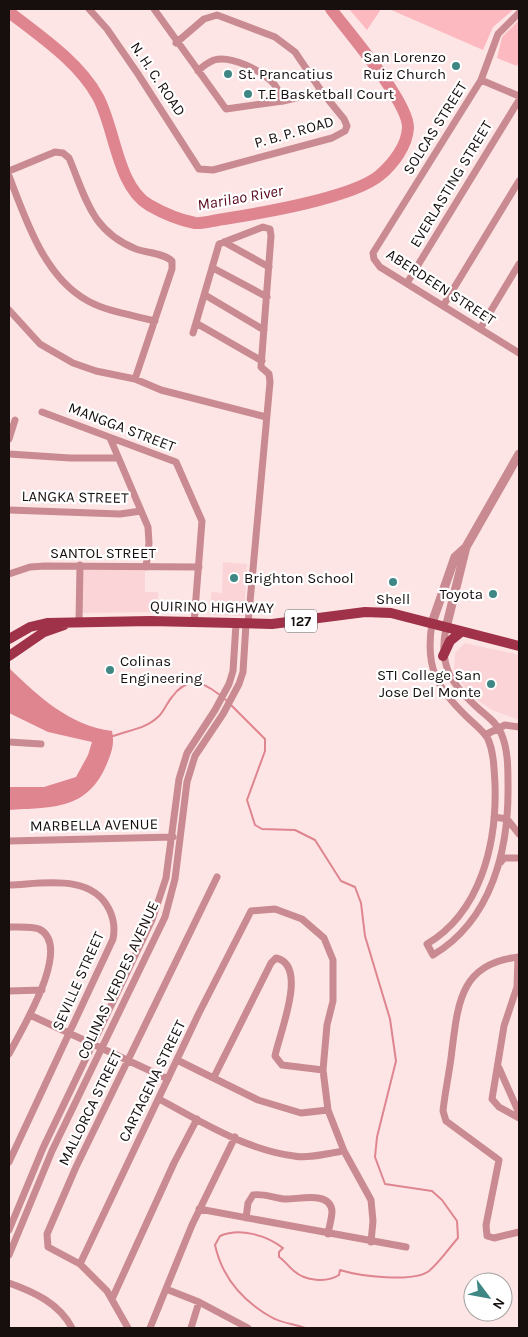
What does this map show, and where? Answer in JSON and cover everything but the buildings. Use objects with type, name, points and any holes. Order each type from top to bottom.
[{"type":"main road","name":"QUIRINO HIGHWAY","points":[[9,639],[37,624],[79,621],[272,624],[365,612],[391,613],[519,646]]},
{"type":"main road","name":"QUIRINO HIGHWAY","points":[[9,656],[44,632],[79,621]]},
{"type":"main road","points":[[443,656],[450,641],[461,632]]},
{"type":"street","name":"N. H. C. ROAD","points":[[89,9],[107,29],[138,74],[199,169]]},
{"type":"street","points":[[154,9],[176,43],[226,109],[283,101],[322,92]]},
{"type":"street","name":"SOLCAS STREET","points":[[374,259],[375,248],[481,80],[498,34],[519,13]]},
{"type":"street","name":"P. B. P. ROAD","points":[[176,43],[204,19],[217,16],[224,16],[275,37],[295,52],[347,126],[341,135],[213,170],[199,169]]},
{"type":"street","points":[[198,71],[205,64],[215,60],[226,59],[244,65],[268,78],[276,85],[283,101]]},
{"type":"street","points":[[481,80],[519,98]]},
{"type":"street","name":"EVERLASTING STREET","points":[[407,284],[519,98]]},
{"type":"street","points":[[9,171],[55,152],[63,153],[69,158],[91,213],[103,228],[126,244],[170,259],[173,265],[135,379]]},
{"type":"street","points":[[9,176],[42,253],[64,282],[89,301],[155,321]]},
{"type":"street","points":[[443,306],[519,181]]},
{"type":"street","points":[[193,333],[219,244],[263,226],[267,227],[271,232],[261,367],[269,374],[270,382],[243,624]]},
{"type":"street","points":[[224,242],[269,267]]},
{"type":"street","name":"ABERDEEN STREET","points":[[374,259],[380,267],[407,284],[480,329],[518,349]]},
{"type":"street","points":[[480,329],[519,264]]},
{"type":"street","points":[[213,268],[267,297]]},
{"type":"street","points":[[205,295],[264,330]]},
{"type":"street","points":[[9,310],[28,334],[55,355],[96,371],[135,379],[161,390],[266,417]]},
{"type":"street","points":[[196,324],[262,361]]},
{"type":"street","name":"MANGGA STREET","points":[[42,412],[176,462],[202,521],[194,623]]},
{"type":"street","points":[[9,439],[15,420]]},
{"type":"street","points":[[110,438],[149,534],[146,567]]},
{"type":"street","points":[[9,454],[117,458]]},
{"type":"street","points":[[466,547],[455,557],[432,624],[428,649],[436,679],[452,702],[485,735],[490,745],[494,766],[494,817],[488,854],[476,888],[452,924],[427,944],[433,955],[455,938],[473,918],[487,895],[499,864],[507,819],[506,753],[499,729],[461,691],[449,675],[443,656],[446,628],[466,547],[519,454]]},
{"type":"street","name":"LANGKA STREET","points":[[9,510],[120,514],[141,511]]},
{"type":"street","points":[[79,621],[80,565]]},
{"type":"street","name":"SANTOL STREET","points":[[9,574],[30,568],[80,565],[199,567]]},
{"type":"street","name":"COLINAS VERDES AVENUE","points":[[9,1230],[43,1148],[152,920],[166,878],[176,792],[187,753],[227,688],[233,671],[243,624]]},
{"type":"street","name":"COLINAS VERDES AVENUE","points":[[9,1256],[52,1151],[165,917],[175,879],[185,793],[196,756],[235,693],[243,672],[243,624]]},
{"type":"street","points":[[227,688],[235,693]]},
{"type":"street","points":[[213,713],[221,717]]},
{"type":"street","points":[[485,735],[506,725],[519,727]]},
{"type":"street","points":[[9,742],[41,744]]},
{"type":"street","points":[[176,792],[185,793]]},
{"type":"street","points":[[494,817],[507,819],[519,834]]},
{"type":"street","name":"MARBELLA AVENUE","points":[[9,842],[180,837]]},
{"type":"street","points":[[499,864],[504,858],[519,858]]},
{"type":"street","name":"MALLORCA STREET","points":[[128,1328],[112,1299],[80,1264],[48,1247],[46,1234],[217,877]]},
{"type":"street","name":"SEVILLE STREET","points":[[9,885],[72,884],[85,887],[97,894],[106,903],[111,914],[115,932],[70,1034],[9,1162]]},
{"type":"street","name":"CARTAGENA STREET","points":[[80,1264],[158,1099],[251,912],[275,909],[302,919],[324,938],[333,960],[333,1001],[327,1025],[324,1070]]},
{"type":"street","points":[[9,927],[38,928],[47,935],[52,948],[42,990],[9,1054]]},
{"type":"street","points":[[519,1118],[499,1107],[492,1099],[504,1026],[517,987],[518,957],[504,959],[487,968],[468,983],[463,992],[456,1016],[443,1111],[446,1121],[498,1160],[486,1225],[487,1236],[494,1238],[519,1232]]},
{"type":"street","points":[[214,1077],[271,963],[276,958],[282,960],[290,967],[292,984],[275,1056],[282,1065],[324,1070],[328,1110],[344,1151],[371,1200],[373,1221],[371,1242]]},
{"type":"street","points":[[9,991],[42,990]]},
{"type":"street","points":[[30,1015],[168,1079]]},
{"type":"street","points":[[9,1036],[18,1036]]},
{"type":"street","points":[[177,1060],[258,1100],[301,1113],[328,1110]]},
{"type":"street","points":[[498,1068],[519,1113]]},
{"type":"street","points":[[158,1099],[235,1137],[270,1151],[296,1157],[344,1151]]},
{"type":"street","points":[[112,1299],[174,1163],[197,1119]]},
{"type":"street","points":[[150,1328],[199,1209],[235,1137]]},
{"type":"street","points":[[246,1218],[248,1204],[253,1195],[258,1194],[285,1199],[319,1198],[328,1202],[332,1210],[328,1234]]},
{"type":"street","points":[[199,1209],[406,1247]]},
{"type":"street","points":[[9,1283],[46,1300],[65,1317],[72,1328]]},
{"type":"street","points":[[166,1289],[199,1302],[248,1328]]},
{"type":"street","points":[[191,1328],[199,1302]]},
{"type":"shaded area","points":[[349,9],[381,9],[367,30]]},
{"type":"shaded area","points":[[389,9],[514,9],[493,27],[483,50]]},
{"type":"shaded area","points":[[519,20],[519,61],[517,66],[497,58],[502,37]]},
{"type":"shaded area","name":"Brighton School","points":[[223,562],[247,564],[244,616],[210,615],[211,592],[222,593]]},
{"type":"shaded area","points":[[82,569],[145,570],[145,592],[158,592],[157,612],[80,613]]},
{"type":"shaded area","name":"STI College San Jose Del Monte","points":[[465,643],[519,655],[519,720],[492,710],[471,696],[454,673],[455,653]]},
{"type":"shaded area","points":[[9,668],[43,699],[69,716],[82,723],[112,731],[112,750],[105,768],[97,782],[77,799],[52,807],[9,810],[9,787],[44,787],[76,777],[88,755],[92,742],[48,732],[9,713]]},
{"type":"waterway","name":"Marilao River","points":[[9,12],[58,50],[90,84],[104,110],[123,171],[138,196],[149,205],[165,213],[198,223],[282,209],[349,191],[380,175],[390,166],[402,148],[408,128],[406,116],[399,102],[376,67],[331,9]]},
{"type":"waterway","points":[[113,736],[149,724],[161,714],[179,689],[186,685],[193,683],[206,686],[227,701]]},
{"type":"waterway","points":[[230,704],[265,739],[265,751],[247,800],[255,825],[262,829],[295,830],[315,840],[341,881],[355,887],[361,903],[365,936],[390,1019],[396,1061],[377,1137],[375,1157],[385,1184],[432,1191],[442,1200],[457,1221],[458,1238],[429,1271],[421,1275],[399,1278],[372,1276],[340,1270],[339,1275],[334,1278],[310,1279],[299,1274],[279,1257],[279,1252],[283,1248],[269,1240],[253,1234],[236,1232],[220,1236],[215,1245],[218,1257],[228,1278],[243,1296],[251,1304],[275,1319],[305,1328]]},
{"type":"place","name":"San Lorenzo Ruiz Church","points":[[456,66]]},
{"type":"place","name":"St. Prancatius","points":[[228,74]]},
{"type":"place","name":"T.E Basketball Court","points":[[248,94]]},
{"type":"place","name":"Brighton School","points":[[234,578]]},
{"type":"place","name":"Shell","points":[[393,582]]},
{"type":"place","name":"Toyota","points":[[493,594]]},
{"type":"place","name":"Colinas Engineering","points":[[110,670]]},
{"type":"place","name":"STI College San Jose Del Monte","points":[[491,684]]}]
